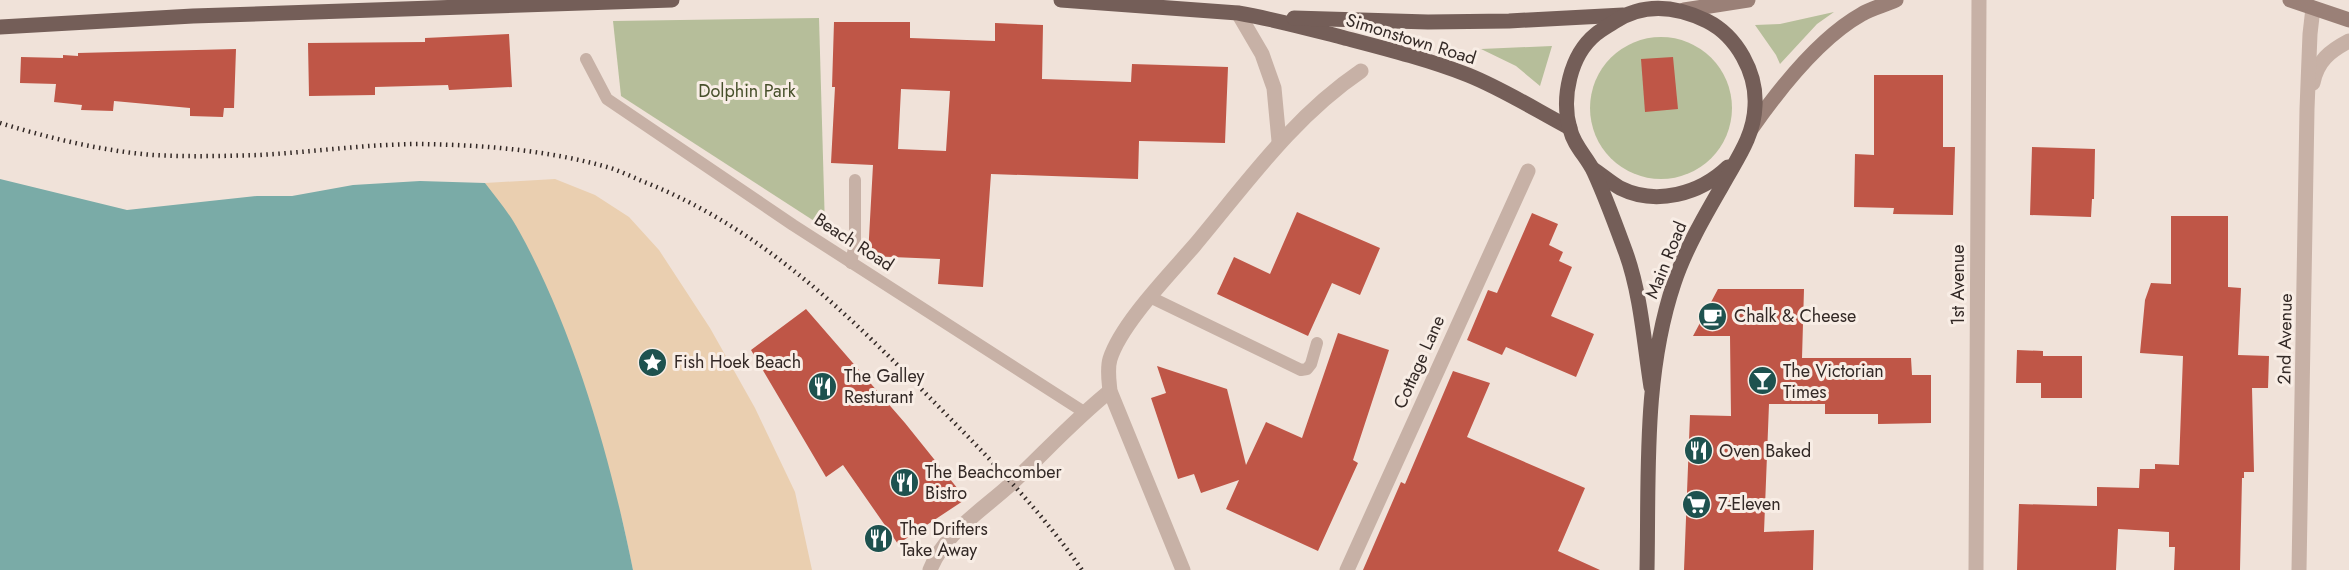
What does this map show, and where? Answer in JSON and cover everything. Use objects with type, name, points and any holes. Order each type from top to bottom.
[{"type":"main road","points":[[0,27],[193,16],[672,0]]},
{"type":"main road","name":"Simonstown Road","points":[[1061,0],[1238,12],[1266,18],[1391,51],[1470,76],[1570,128]]},
{"type":"main road","points":[[1684,10],[1748,0]]},
{"type":"main road","points":[[1752,128],[1772,99],[1831,36],[1862,14],[1896,0]]},
{"type":"main road","points":[[2290,0],[2349,20]]},
{"type":"main road","name":"Main Road","points":[[1647,570],[1651,387],[1662,327],[1674,282],[1689,249],[1747,143],[1755,106],[1754,85],[1741,51],[1718,27],[1684,10],[1655,8],[1625,15],[1594,36],[1575,62],[1566,94],[1570,128],[1579,150],[1593,168],[1620,188],[1649,196],[1682,194],[1714,180],[1738,156]]},
{"type":"main road","name":"Simonstown Road","points":[[1266,18],[1418,22],[1509,21],[1625,15]]},
{"type":"main road","name":"Main Road","points":[[1593,168],[1632,274],[1651,387]]},
{"type":"street","name":"1st Avenue","points":[[1976,570],[1979,0]]},
{"type":"street","name":"2nd Avenue","points":[[2299,570],[2307,110],[2313,8]]},
{"type":"street","points":[[1238,12],[1262,54],[1274,88],[1279,141]]},
{"type":"street","name":"2nd Avenue","points":[[2307,110],[2313,79],[2320,63],[2326,54],[2349,41]]},
{"type":"street","points":[[1183,570],[1110,391],[1109,360],[1124,333],[1150,297],[1279,141],[1340,85],[1361,71]]},
{"type":"street","name":"Cottage Lane","points":[[1347,570],[1528,171]]},
{"type":"street","points":[[930,570],[934,557],[950,538],[1084,412],[1110,391]]},
{"type":"lane","name":"Beach Road","points":[[586,59],[607,99],[851,263],[1084,412]]},
{"type":"lane","points":[[851,263],[855,243],[855,180]]},
{"type":"lane","points":[[1150,297],[1301,370],[1307,369],[1311,364],[1317,343]]},
{"type":"green space","points":[[1834,12],[1817,24],[1780,64],[1755,25],[1780,24]]},
{"type":"green space","name":"Dolphin Park","points":[[819,18],[825,228],[621,96],[613,21]]},
{"type":"green space","points":[[1661,37],[1688,42],[1711,58],[1727,81],[1732,108],[1727,135],[1711,158],[1688,174],[1661,179],[1634,174],[1611,158],[1595,135],[1590,108],[1595,81],[1611,58],[1634,42]]},
{"type":"green space","points":[[1552,46],[1540,86],[1516,66],[1481,49]]},
{"type":"sand","name":"Fish Hoek Beach","points":[[555,179],[595,195],[629,217],[659,250],[710,328],[755,408],[795,492],[812,570],[633,570],[623,523],[587,397],[557,312],[485,183]]},
{"type":"water","points":[[0,179],[127,210],[257,196],[292,196],[353,185],[420,181],[485,183],[519,231],[557,310],[602,441],[633,570],[0,570]]},
{"type":"building","points":[[834,22],[910,22],[910,38],[995,41],[995,23],[1043,25],[1042,79],[1131,82],[1132,64],[1228,67],[1225,143],[1139,141],[1138,179],[991,174],[983,287],[938,284],[940,259],[868,256],[873,165],[831,163],[835,87],[832,87]],"holes":[[[901,89],[950,91],[946,151],[898,149]]]},
{"type":"building","points":[[509,34],[512,87],[449,90],[448,85],[375,87],[375,95],[309,96],[308,43],[425,42],[425,38]]},
{"type":"building","points":[[236,49],[234,108],[224,108],[223,117],[190,116],[190,108],[114,101],[113,111],[81,110],[82,105],[54,102],[56,84],[20,83],[21,57],[63,58],[63,55],[78,56],[78,53]]},
{"type":"building","points":[[1673,57],[1678,109],[1645,112],[1641,59]]},
{"type":"building","points":[[1874,75],[1943,75],[1943,147],[1955,147],[1953,215],[1893,214],[1894,208],[1854,207],[1855,154],[1874,155]]},
{"type":"building","points":[[2032,147],[2095,149],[2094,199],[2092,199],[2091,217],[2030,215]]},
{"type":"building","points":[[1297,212],[1380,248],[1360,295],[1332,283],[1308,336],[1217,294],[1234,257],[1270,274]]},
{"type":"building","points":[[1532,213],[1558,224],[1549,245],[1563,252],[1559,261],[1572,267],[1551,316],[1594,334],[1576,377],[1506,347],[1502,355],[1467,340],[1488,290],[1497,293]]},
{"type":"building","points":[[2171,216],[2228,216],[2228,287],[2241,288],[2238,355],[2269,356],[2268,388],[2252,388],[2254,472],[2244,472],[2244,478],[2242,478],[2240,570],[2174,570],[2175,547],[2169,547],[2169,532],[2118,529],[2116,570],[2017,570],[2019,504],[2097,506],[2097,487],[2139,488],[2140,469],[2155,469],[2155,464],[2179,465],[2183,356],[2140,353],[2145,300],[2151,283],[2171,284]]},
{"type":"building","points":[[1718,289],[1804,289],[1802,358],[1911,358],[1912,375],[1931,375],[1931,423],[1878,424],[1878,414],[1825,414],[1825,404],[1769,404],[1764,532],[1814,530],[1813,570],[1684,570],[1690,415],[1731,416],[1730,336],[1693,336]]},
{"type":"building","name":"The Galley Resturant","points":[[806,309],[905,423],[966,499],[898,544],[843,465],[826,477],[751,350]]},
{"type":"building","points":[[1338,333],[1389,350],[1353,460],[1358,463],[1318,551],[1226,509],[1239,480],[1201,493],[1194,474],[1178,479],[1151,398],[1166,393],[1157,366],[1227,389],[1246,465],[1266,422],[1302,438]]},
{"type":"building","points":[[2017,350],[2043,351],[2043,356],[2082,356],[2082,398],[2041,398],[2041,383],[2016,383]]},
{"type":"building","points":[[1453,371],[1490,383],[1467,437],[1585,488],[1558,551],[1600,570],[1363,570],[1401,482],[1405,484]]},
{"type":"railway","points":[[0,123],[76,143],[153,155],[259,155],[421,144],[491,147],[584,161],[607,167],[647,183],[689,202],[729,225],[802,277],[836,306],[992,462],[1048,525],[1082,570]]},
{"type":"place","name":"Chalk & Cheese","points":[[1713,316]]},
{"type":"place","name":"Fish Hoek Beach","points":[[653,362]]},
{"type":"place","name":"The Victorian Times","points":[[1762,381]]},
{"type":"place","name":"The Galley Resturant","points":[[823,386]]},
{"type":"place","name":"Oven Baked","points":[[1698,451]]},
{"type":"place","name":"The Beachcomber Bistro","points":[[904,482]]},
{"type":"place","name":"7-Eleven","points":[[1697,504]]},
{"type":"place","name":"The Drifters Take Away","points":[[879,539]]}]
